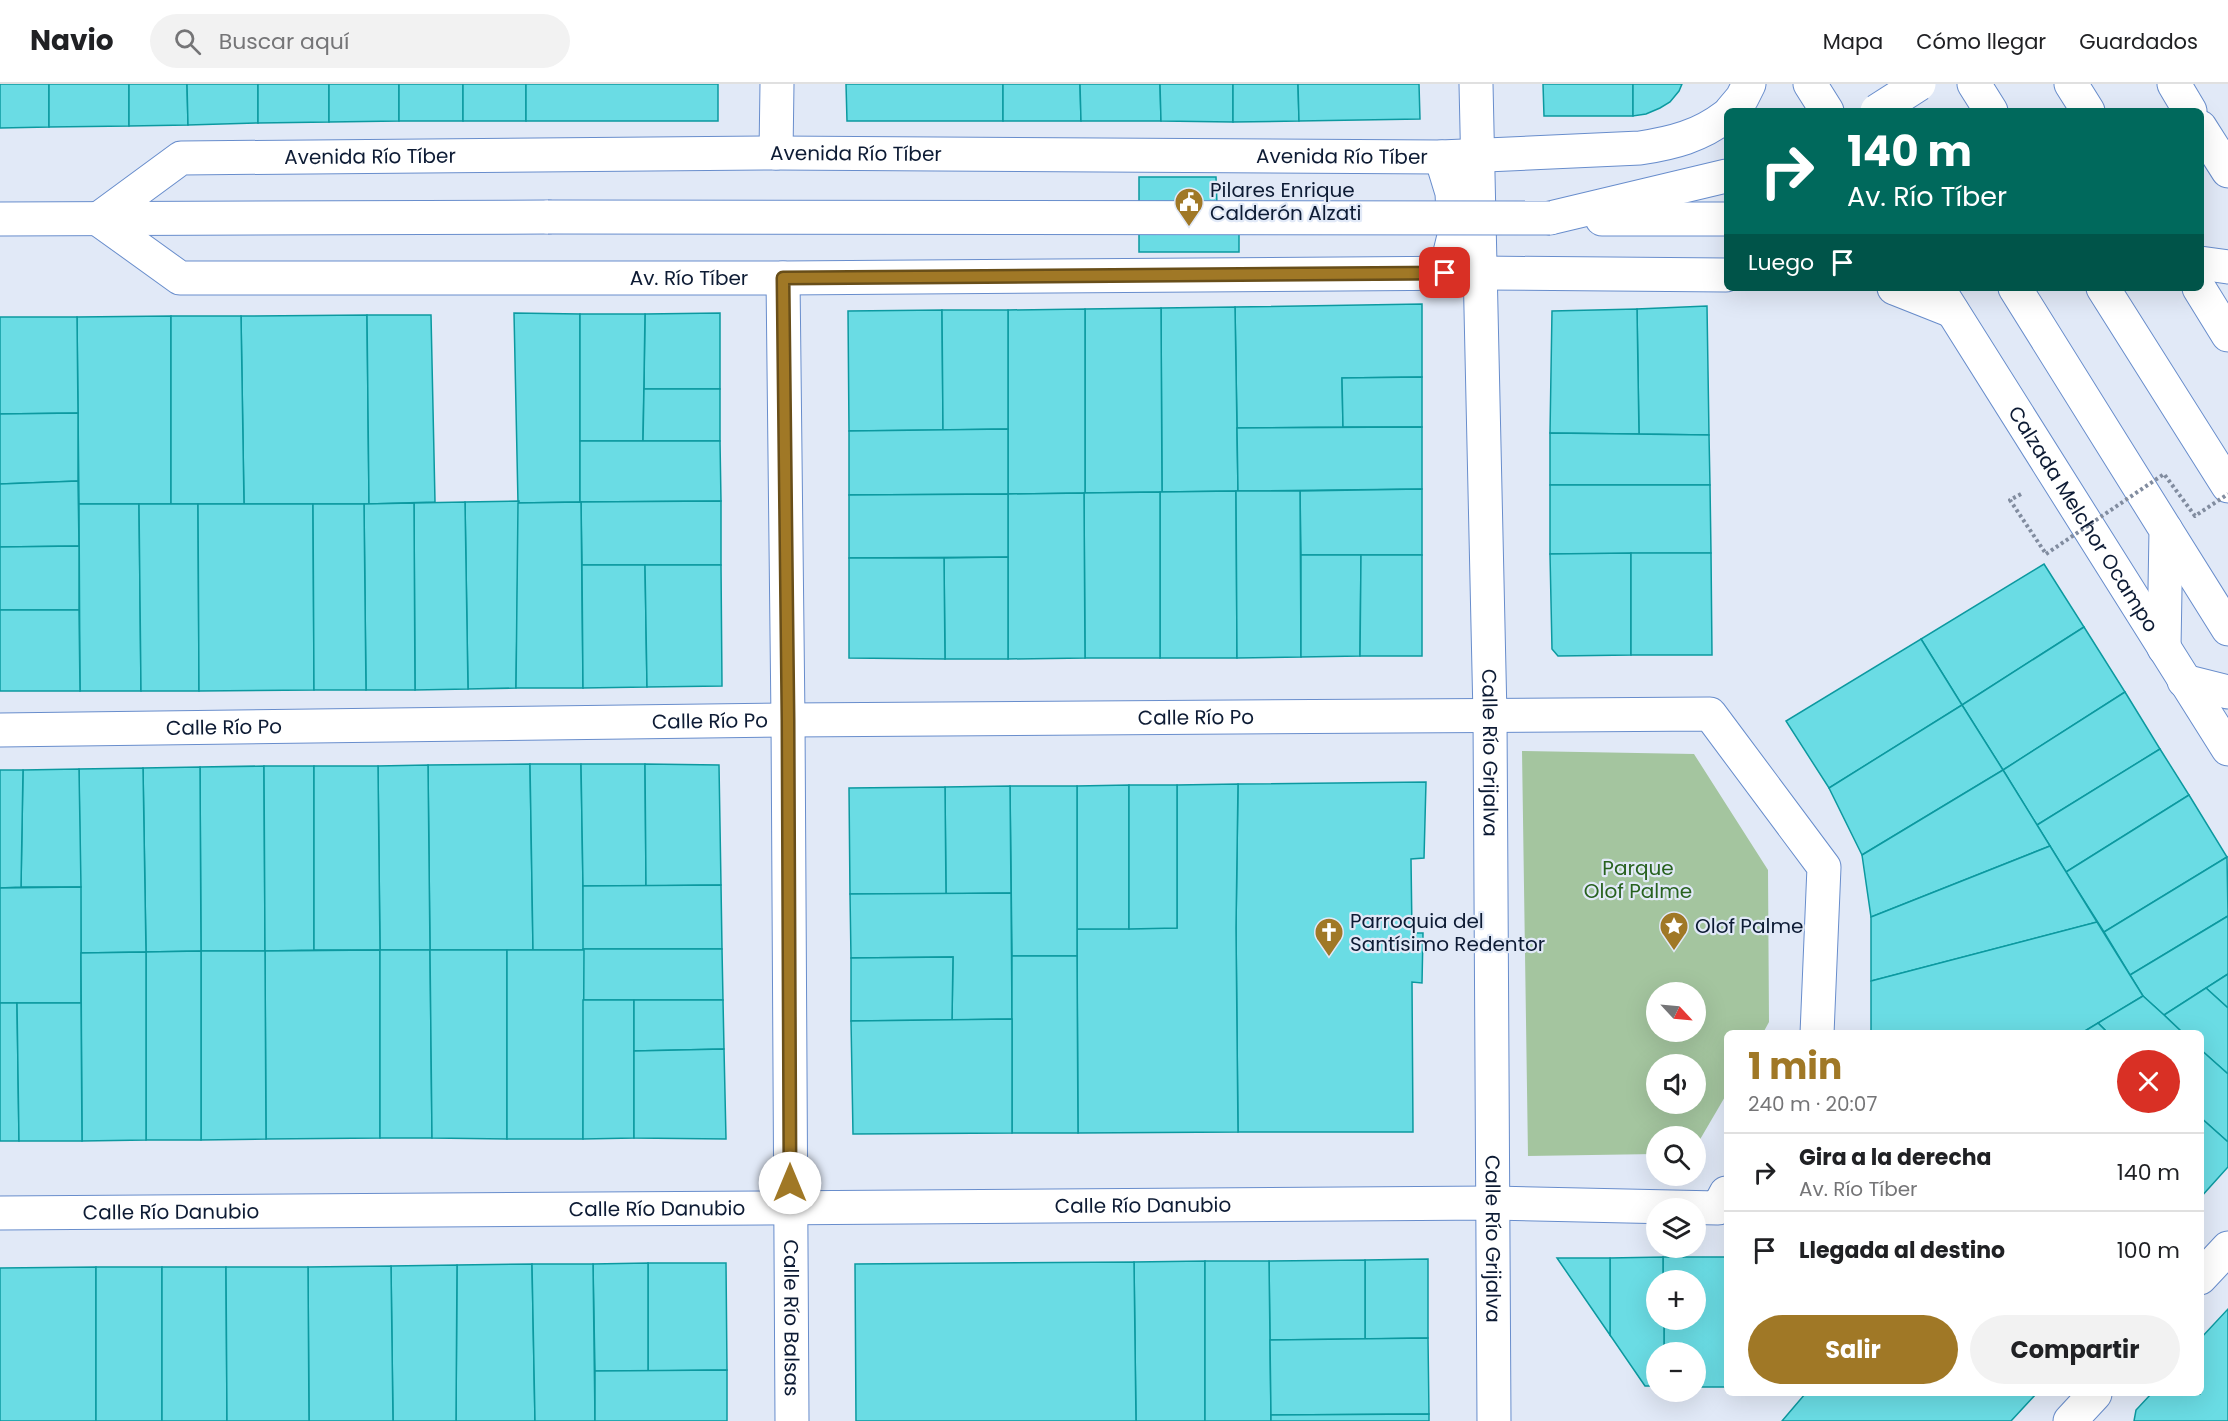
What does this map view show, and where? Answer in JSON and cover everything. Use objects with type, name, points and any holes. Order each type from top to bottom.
[{"type":"main road","points":[[776,153],[777,84]]},
{"type":"main road","name":"Calle Río Grijalva","points":[[1476,84],[1490,716],[1494,1421]]},
{"type":"main road","points":[[1734,108],[1749,84]]},
{"type":"main road","points":[[1810,84],[1825,108]]},
{"type":"main road","points":[[1887,84],[1902,108]]},
{"type":"main road","points":[[1882,108],[1919,84]]},
{"type":"main road","points":[[1974,84],[1989,108]]},
{"type":"main road","points":[[2071,84],[2086,108]]},
{"type":"main road","points":[[2174,84],[2188,108]]},
{"type":"main road","name":"Avenida Río Tíber","points":[[98,219],[181,158],[776,153],[1441,157],[1626,149],[1666,144],[1699,133],[1724,117]]},
{"type":"main road","points":[[2204,133],[2228,171]]},
{"type":"main road","points":[[1441,157],[1452,193],[1454,236],[1445,273]]},
{"type":"main road","points":[[1550,218],[1724,176]]},
{"type":"main road","points":[[0,219],[548,217],[1724,219]]},
{"type":"main road","name":"Av. Río Tíber","points":[[98,219],[180,278],[783,278],[1480,273]]},
{"type":"main road","points":[[2204,264],[2228,267]]},
{"type":"main road","points":[[1480,273],[1724,275]]},
{"type":"main road","name":"Calle Río Balsas","points":[[783,278],[792,1421]]},
{"type":"main road","points":[[1908,291],[1945,299]]},
{"type":"main road","points":[[2017,291],[2228,629]]},
{"type":"main road","points":[[2105,291],[2228,486]]},
{"type":"main road","points":[[2201,291],[2228,335]]},
{"type":"main road","name":"Calzada Melchor Ocampo","points":[[1945,299],[2228,749]]},
{"type":"main road","points":[[2164,648],[2166,530]]},
{"type":"main road","points":[[2184,681],[2228,692]]},
{"type":"main road","name":"Calle Río Po","points":[[0,730],[788,720],[1710,714],[1824,867],[1817,1030]]},
{"type":"main road","name":"Calle Río Danubio","points":[[0,1212],[1493,1203],[1718,1208],[1724,1197]]},
{"type":"main road","points":[[2204,1274],[2228,1248]]},
{"type":"main road","points":[[2070,1421],[2093,1396]]},
{"type":"path","points":[[2010,501],[2046,554],[2164,474],[2195,516],[2228,494]]},
{"type":"green space","name":"Parque Olof Palme","points":[[1522,751],[1694,754],[1768,870],[1769,1022],[1765,1030],[1724,1030],[1724,1098],[1706,1129],[1706,1126],[1646,1126],[1646,1154],[1528,1156]]},
{"type":"building","points":[[0,84],[49,84],[49,127],[0,128]]},
{"type":"building","points":[[49,84],[129,84],[129,126],[49,127]]},
{"type":"building","points":[[129,84],[187,84],[188,125],[129,126]]},
{"type":"building","points":[[187,84],[258,84],[258,123],[188,125]]},
{"type":"building","points":[[258,84],[329,84],[329,122],[258,123]]},
{"type":"building","points":[[329,84],[399,84],[399,121],[329,122]]},
{"type":"building","points":[[399,84],[463,84],[463,121],[399,121]]},
{"type":"building","points":[[463,84],[526,84],[526,121],[463,121]]},
{"type":"building","points":[[526,84],[718,84],[718,121],[526,121]]},
{"type":"building","points":[[846,84],[1003,84],[1003,121],[847,121]]},
{"type":"building","points":[[1003,84],[1080,84],[1081,121],[1003,121]]},
{"type":"building","points":[[1080,84],[1160,84],[1161,121],[1081,121]]},
{"type":"building","points":[[1160,84],[1233,84],[1233,122],[1161,121]]},
{"type":"building","points":[[1233,84],[1298,84],[1299,121],[1233,122]]},
{"type":"building","points":[[1298,84],[1419,84],[1420,119],[1299,121]]},
{"type":"building","points":[[1543,84],[1633,84],[1633,116],[1544,116]]},
{"type":"building","points":[[1633,84],[1682,84],[1670,102],[1646,114],[1633,116]]},
{"type":"building","name":"Pilares Enrique Calderón Alzati","points":[[1139,177],[1216,177],[1217,204],[1239,204],[1239,252],[1139,252]]},
{"type":"building","points":[[1422,304],[1422,377],[1342,378],[1343,427],[1237,428],[1235,307]]},
{"type":"building","points":[[1707,306],[1709,435],[1639,434],[1637,309]]},
{"type":"building","points":[[1235,307],[1238,491],[1162,492],[1161,308]]},
{"type":"building","points":[[1161,308],[1162,492],[1085,493],[1085,309]]},
{"type":"building","points":[[1085,309],[1085,493],[1008,494],[1008,310]]},
{"type":"building","points":[[1637,309],[1639,434],[1550,433],[1552,311]]},
{"type":"building","points":[[942,310],[943,430],[849,431],[848,311]]},
{"type":"building","points":[[942,310],[1008,310],[1008,429],[943,430]]},
{"type":"building","points":[[514,313],[580,314],[580,502],[518,503]]},
{"type":"building","points":[[720,313],[720,389],[644,389],[645,314]]},
{"type":"building","points":[[580,314],[645,314],[643,441],[580,441]]},
{"type":"building","points":[[367,315],[369,504],[244,504],[241,316]]},
{"type":"building","points":[[367,315],[431,315],[435,502],[369,504]]},
{"type":"building","points":[[171,316],[171,504],[79,504],[77,317]]},
{"type":"building","points":[[171,316],[241,316],[244,504],[171,504]]},
{"type":"building","points":[[0,317],[77,317],[78,413],[0,414]]},
{"type":"building","points":[[1422,377],[1422,427],[1343,427],[1342,378]]},
{"type":"building","points":[[644,389],[720,389],[720,441],[643,441]]},
{"type":"building","points":[[78,413],[78,481],[0,484],[0,414]]},
{"type":"building","points":[[1422,427],[1422,489],[1238,491],[1237,428]]},
{"type":"building","points":[[1008,429],[1008,494],[849,495],[849,431]]},
{"type":"building","points":[[1550,433],[1709,435],[1710,485],[1550,485]]},
{"type":"building","points":[[580,441],[720,441],[721,501],[580,502]]},
{"type":"building","points":[[78,481],[79,546],[0,547],[0,484]]},
{"type":"building","points":[[1550,485],[1710,485],[1711,553],[1550,554]]},
{"type":"building","points":[[1422,489],[1422,555],[1301,555],[1300,491]]},
{"type":"building","points":[[1236,491],[1237,658],[1160,658],[1160,492]]},
{"type":"building","points":[[1236,491],[1300,491],[1301,657],[1237,658]]},
{"type":"building","points":[[1160,492],[1160,658],[1085,658],[1084,493]]},
{"type":"building","points":[[1084,493],[1085,658],[1008,659],[1008,494]]},
{"type":"building","points":[[1008,494],[1008,557],[849,558],[849,495]]},
{"type":"building","points":[[519,501],[516,688],[468,689],[465,502]]},
{"type":"building","points":[[721,501],[721,565],[582,565],[581,502]]},
{"type":"building","points":[[465,502],[468,689],[415,690],[414,503]]},
{"type":"building","points":[[581,502],[583,688],[516,688],[518,503]]},
{"type":"building","points":[[414,503],[415,690],[366,690],[364,504]]},
{"type":"building","points":[[79,504],[139,504],[141,691],[80,691]]},
{"type":"building","points":[[139,504],[198,504],[199,691],[141,691]]},
{"type":"building","points":[[198,504],[313,504],[314,690],[199,691]]},
{"type":"building","points":[[313,504],[364,504],[366,690],[314,690]]},
{"type":"building","points":[[79,546],[79,610],[0,610],[0,547]]},
{"type":"building","points":[[1631,553],[1631,655],[1558,656],[1552,649],[1550,554]]},
{"type":"building","points":[[1631,553],[1711,553],[1712,655],[1631,655]]},
{"type":"building","points":[[1301,555],[1361,555],[1360,656],[1301,657]]},
{"type":"building","points":[[1361,555],[1422,555],[1422,656],[1360,656]]},
{"type":"building","points":[[1008,557],[1008,659],[945,659],[944,558]]},
{"type":"building","points":[[849,558],[944,558],[945,659],[849,658]]},
{"type":"building","points":[[2044,564],[2084,627],[1962,705],[1921,639]]},
{"type":"building","points":[[582,565],[645,565],[647,687],[583,688]]},
{"type":"building","points":[[645,565],[721,565],[722,686],[647,687]]},
{"type":"building","points":[[0,610],[79,610],[80,691],[0,691]]},
{"type":"building","points":[[2084,627],[2125,692],[2003,770],[1962,705]]},
{"type":"building","points":[[1921,639],[1962,705],[1829,788],[1786,721]]},
{"type":"building","points":[[2125,692],[2160,749],[2037,825],[2003,770]]},
{"type":"building","points":[[1962,705],[2003,770],[1862,855],[1829,788]]},
{"type":"building","points":[[2160,749],[2189,795],[2066,872],[2037,825]]},
{"type":"building","points":[[530,764],[533,950],[430,950],[428,765]]},
{"type":"building","points":[[530,764],[581,764],[584,950],[533,950]]},
{"type":"building","points":[[581,764],[645,764],[646,886],[583,886]]},
{"type":"building","points":[[645,764],[719,765],[721,885],[646,886]]},
{"type":"building","points":[[428,765],[430,950],[380,950],[378,766]]},
{"type":"building","points":[[264,766],[265,951],[201,951],[200,767]]},
{"type":"building","points":[[264,766],[314,766],[314,950],[265,951]]},
{"type":"building","points":[[314,766],[378,766],[380,950],[314,950]]},
{"type":"building","points":[[200,767],[201,951],[146,952],[143,768]]},
{"type":"building","points":[[143,768],[146,952],[81,953],[79,769]]},
{"type":"building","points":[[79,769],[81,887],[21,887],[23,770]]},
{"type":"building","points":[[0,770],[23,770],[21,887],[0,888]]},
{"type":"building","points":[[2003,770],[2050,846],[1871,917],[1862,855]]},
{"type":"building","name":"Parroquia del Santísimo Redentor","points":[[1426,782],[1424,858],[1411,859],[1412,933],[1423,933],[1422,983],[1412,982],[1413,1132],[1238,1132],[1236,928],[1238,784]]},
{"type":"building","points":[[1238,784],[1236,928],[1238,1132],[1078,1133],[1077,929],[1177,928],[1177,785]]},
{"type":"building","points":[[1129,785],[1129,929],[1077,929],[1077,786]]},
{"type":"building","points":[[1129,785],[1177,785],[1177,928],[1129,929]]},
{"type":"building","points":[[1010,786],[1077,786],[1077,956],[1012,956]]},
{"type":"building","points":[[1010,786],[1011,893],[946,894],[945,787]]},
{"type":"building","points":[[945,787],[946,894],[850,894],[849,788]]},
{"type":"building","points":[[2189,795],[2227,857],[2104,932],[2066,872]]},
{"type":"building","points":[[2050,846],[2097,922],[1871,981],[1871,917]]},
{"type":"building","points":[[2227,857],[2228,916],[2130,975],[2104,932]]},
{"type":"building","points":[[721,885],[722,949],[583,949],[583,886]]},
{"type":"building","points":[[81,887],[81,1003],[0,1003],[0,888]]},
{"type":"building","points":[[1011,893],[1012,1019],[952,1020],[953,957],[851,958],[850,894]]},
{"type":"building","points":[[2228,916],[2228,974],[2164,1015],[2143,996],[2130,975]]},
{"type":"building","points":[[2097,922],[2143,996],[2087,1030],[1871,1030],[1871,981]]},
{"type":"building","points":[[583,949],[722,949],[723,1000],[583,1000]]},
{"type":"building","points":[[380,950],[380,1138],[266,1139],[265,951]]},
{"type":"building","points":[[380,950],[430,950],[432,1138],[380,1138]]},
{"type":"building","points":[[430,950],[507,950],[507,1139],[432,1138]]},
{"type":"building","points":[[507,950],[584,950],[583,1139],[507,1139]]},
{"type":"building","points":[[201,951],[265,951],[266,1139],[201,1140]]},
{"type":"building","points":[[201,951],[201,1140],[146,1140],[146,952]]},
{"type":"building","points":[[146,952],[146,1140],[82,1141],[81,953]]},
{"type":"building","points":[[1012,956],[1077,956],[1078,1133],[1012,1133]]},
{"type":"building","points":[[953,957],[952,1020],[851,1021],[851,958]]},
{"type":"building","points":[[2228,974],[2228,1008],[2206,988]]},
{"type":"building","points":[[2206,988],[2228,1008],[2228,1074],[2204,1053],[2204,1030],[2180,1030],[2164,1015]]},
{"type":"building","points":[[2143,996],[2180,1030],[2105,1030],[2098,1023]]},
{"type":"building","points":[[583,1000],[634,1000],[634,1138],[583,1139]]},
{"type":"building","points":[[634,1000],[723,1000],[724,1049],[634,1051]]},
{"type":"building","points":[[0,1003],[17,1003],[19,1141],[0,1141]]},
{"type":"building","points":[[17,1003],[81,1003],[82,1141],[19,1141]]},
{"type":"building","points":[[1012,1019],[1012,1133],[853,1134],[851,1021]]},
{"type":"building","points":[[2098,1023],[2105,1030],[2087,1030]]},
{"type":"building","points":[[724,1049],[726,1139],[634,1138],[634,1051]]},
{"type":"building","points":[[2204,1053],[2228,1074],[2228,1142],[2204,1121]]},
{"type":"building","points":[[2204,1121],[2228,1142],[2228,1167],[2204,1194]]},
{"type":"building","points":[[1724,1257],[1724,1387],[1706,1387],[1706,1342],[1664,1342],[1664,1330],[1706,1330],[1706,1270],[1663,1270],[1663,1258]]},
{"type":"building","points":[[1557,1258],[1610,1258],[1610,1335]]},
{"type":"building","points":[[1610,1258],[1663,1258],[1663,1270],[1646,1270],[1646,1330],[1664,1330],[1664,1342],[1646,1342],[1646,1386],[1610,1335]]},
{"type":"building","points":[[1428,1259],[1428,1338],[1365,1339],[1365,1260]]},
{"type":"building","points":[[1365,1260],[1365,1339],[1270,1340],[1269,1261]]},
{"type":"building","points":[[1205,1261],[1205,1421],[1136,1421],[1134,1262]]},
{"type":"building","points":[[1205,1261],[1269,1261],[1271,1421],[1205,1421]]},
{"type":"building","points":[[1134,1262],[1136,1421],[856,1421],[855,1264]]},
{"type":"building","points":[[648,1263],[726,1263],[727,1370],[648,1371]]},
{"type":"building","points":[[648,1263],[648,1371],[595,1371],[593,1264]]},
{"type":"building","points":[[532,1264],[535,1421],[456,1421],[457,1265]]},
{"type":"building","points":[[532,1264],[593,1264],[595,1421],[535,1421]]},
{"type":"building","points":[[457,1265],[456,1421],[393,1421],[391,1266]]},
{"type":"building","points":[[391,1266],[393,1421],[309,1421],[308,1267]]},
{"type":"building","points":[[96,1267],[96,1421],[0,1421],[0,1268]]},
{"type":"building","points":[[96,1267],[162,1267],[162,1421],[96,1421]]},
{"type":"building","points":[[162,1267],[226,1267],[227,1421],[162,1421]]},
{"type":"building","points":[[226,1267],[308,1267],[309,1421],[227,1421]]},
{"type":"building","points":[[2228,1309],[2228,1421],[2134,1421],[2136,1410],[2149,1396],[2204,1396],[2204,1335]]},
{"type":"building","points":[[1428,1338],[1429,1414],[1271,1415],[1270,1340]]},
{"type":"building","points":[[727,1370],[727,1421],[595,1421],[595,1371]]},
{"type":"building","points":[[1803,1396],[2034,1396],[2011,1421],[1782,1421]]},
{"type":"building","points":[[1429,1414],[1429,1421],[1271,1421],[1271,1415]]},
{"type":"place","name":"Pilares Enrique Calderón Alzati","points":[[1189,228]]},
{"type":"place","name":"Olof Palme","points":[[1674,952]]},
{"type":"place","name":"Parroquia del Santísimo Redentor","points":[[1329,958]]},
{"type":"route","points":[[790,1183],[783,278],[1445,273]]}]
